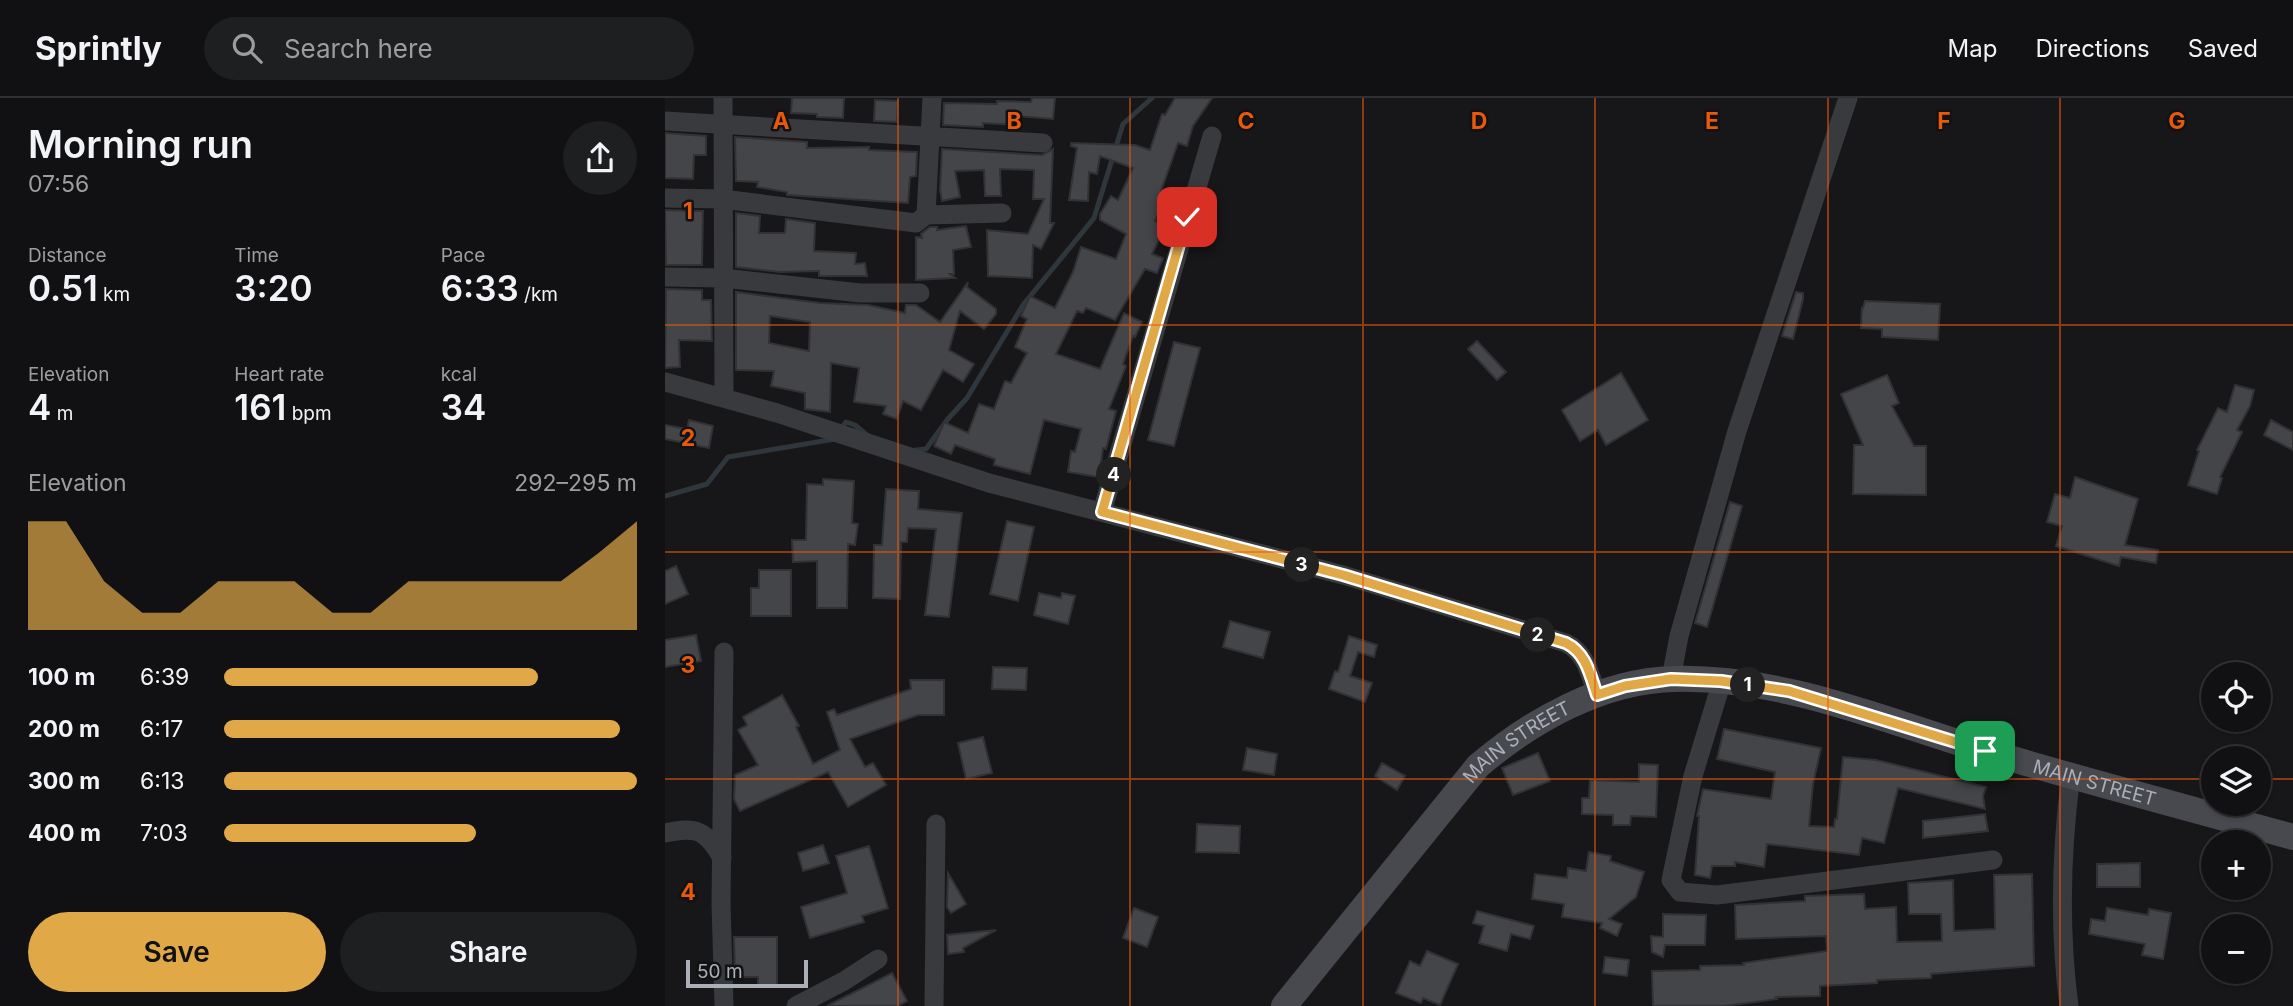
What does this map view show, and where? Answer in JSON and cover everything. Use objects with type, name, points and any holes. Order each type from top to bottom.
[{"type":"main road","name":"MAIN STREET","points":[[1284,1006],[1478,766],[1496,751],[1556,713],[1625,686],[1671,679],[1721,681],[1789,691],[2071,775],[2293,837]]},
{"type":"street","points":[[723,98],[724,397]]},
{"type":"street","points":[[926,215],[932,98]]},
{"type":"street","points":[[1671,679],[1679,636],[1737,431],[1848,98]]},
{"type":"street","points":[[665,121],[1042,143]]},
{"type":"street","points":[[1102,512],[1212,136]]},
{"type":"street","points":[[665,198],[722,200],[916,223],[926,215],[1002,213]]},
{"type":"street","points":[[665,277],[723,278],[860,293],[920,293]]},
{"type":"street","points":[[665,382],[724,397],[963,475],[1343,575],[1566,643],[1578,649],[1585,660],[1597,695]]},
{"type":"street","points":[[723,1006],[721,904],[724,652]]},
{"type":"street","points":[[1721,681],[1693,776],[1671,880],[1680,892],[1717,895],[1993,860]]},
{"type":"street","points":[[2069,1006],[2063,883],[2065,821],[2071,775]]},
{"type":"street","points":[[934,1006],[936,824]]},
{"type":"street","points":[[665,833],[687,828],[702,832],[714,844],[722,859]]},
{"type":"street","points":[[796,1006],[844,981],[878,959]]},
{"type":"building","points":[[792,98],[844,98],[843,118],[791,113]]},
{"type":"building","points":[[1032,98],[1055,98],[1053,119],[1018,116],[1018,125],[943,125],[944,103],[997,104],[997,101],[1031,102]]},
{"type":"building","points":[[1175,98],[1212,98],[1193,126],[1187,146],[1178,143],[1161,191],[1167,194],[1155,221],[1166,226],[1152,254],[1163,258],[1157,273],[1145,269],[1115,320],[1086,308],[1083,313],[1077,311],[1056,354],[1100,369],[1124,313],[1142,322],[1135,337],[1133,336],[1123,364],[1126,366],[1109,409],[1116,411],[1106,449],[1103,448],[1099,477],[1068,472],[1071,451],[1075,452],[1081,429],[1044,420],[1030,474],[994,465],[995,459],[955,445],[951,454],[934,446],[944,422],[968,433],[979,404],[994,409],[1005,381],[1011,383],[1027,353],[1015,347],[1027,319],[1021,316],[1030,296],[1055,308],[1073,272],[1081,247],[1116,259],[1126,234],[1100,220],[1100,214],[1111,196],[1118,200],[1133,168],[1100,156],[1097,174],[1089,172],[1088,201],[1069,200],[1077,148],[1071,146],[1071,143],[1135,145],[1150,150],[1162,114],[1165,115]]},
{"type":"building","points":[[875,100],[898,101],[897,122],[874,121]]},
{"type":"building","points":[[665,133],[706,136],[706,155],[694,155],[693,179],[665,178]]},
{"type":"building","points":[[735,137],[807,142],[807,148],[869,147],[869,150],[917,152],[916,176],[910,177],[908,203],[787,195],[787,192],[757,187],[758,182],[736,181]]},
{"type":"building","points":[[942,149],[1042,155],[1053,149],[1050,223],[1054,223],[1041,249],[1033,245],[1032,278],[988,276],[987,230],[1028,234],[1044,199],[1033,199],[1034,170],[1000,169],[1001,196],[985,196],[984,170],[955,171],[960,197],[942,201]]},
{"type":"building","points":[[665,210],[703,211],[702,265],[666,265]]},
{"type":"building","points":[[736,213],[760,216],[759,233],[785,233],[786,219],[815,223],[814,251],[856,253],[855,264],[865,263],[867,276],[819,276],[819,271],[780,272],[736,267]]},
{"type":"building","points":[[966,226],[971,247],[953,250],[954,274],[950,274],[955,278],[916,280],[916,237],[922,238],[921,234],[930,227],[937,227],[937,230]]},
{"type":"building","points":[[968,282],[967,287],[996,309],[996,314],[984,329],[960,311],[949,350],[974,364],[963,382],[943,370],[921,410],[903,401],[897,419],[883,414],[886,406],[854,402],[859,368],[831,363],[830,412],[805,409],[805,393],[771,386],[774,371],[736,370],[736,292],[820,303],[868,305],[905,313],[906,305],[916,305],[940,322]],"holes":[[[770,316],[810,322],[809,351],[769,343]]]},
{"type":"building","points":[[666,289],[702,290],[702,300],[711,300],[712,341],[679,340],[680,367],[665,368]]},
{"type":"building","points":[[1796,292],[1803,293],[1803,299],[1793,339],[1782,336]]},
{"type":"building","points":[[1865,301],[1940,304],[1938,340],[1882,337],[1882,329],[1861,328]]},
{"type":"building","points":[[1477,341],[1506,372],[1497,380],[1468,349]]},
{"type":"building","points":[[1174,342],[1200,348],[1174,446],[1148,440]]},
{"type":"building","points":[[1621,373],[1648,420],[1606,445],[1598,430],[1580,441],[1562,410]]},
{"type":"building","points":[[1887,375],[1899,403],[1892,406],[1914,446],[1926,446],[1926,495],[1853,494],[1854,445],[1863,445],[1841,394]]},
{"type":"building","points":[[2235,385],[2254,390],[2250,406],[2237,430],[2242,432],[2220,477],[2222,478],[2217,494],[2188,485],[2199,451],[2197,450],[2218,408],[2227,412]]},
{"type":"building","points":[[689,420],[713,426],[709,448],[665,439],[665,425],[687,429]]},
{"type":"building","points":[[2271,420],[2293,432],[2293,450],[2264,435]]},
{"type":"building","points":[[2075,477],[2138,499],[2125,545],[2158,550],[2156,563],[2121,557],[2119,566],[2056,546],[2062,526],[2047,522],[2055,494],[2070,498]]},
{"type":"building","points":[[823,479],[854,481],[852,523],[858,524],[855,545],[848,544],[847,608],[817,608],[817,561],[793,562],[792,540],[806,540],[807,484],[823,485]]},
{"type":"building","points":[[886,489],[919,491],[918,509],[962,513],[949,617],[925,615],[936,529],[908,528],[907,542],[901,542],[900,599],[873,598],[874,545],[882,545]]},
{"type":"building","points":[[1730,502],[1742,506],[1707,627],[1695,623]]},
{"type":"building","points":[[1007,521],[1034,527],[1018,601],[990,594]]},
{"type":"building","points":[[676,566],[688,594],[665,604],[665,571]]},
{"type":"building","points":[[759,570],[791,570],[791,616],[751,616],[751,588],[759,588]]},
{"type":"building","points":[[1039,593],[1061,598],[1062,593],[1075,596],[1068,624],[1034,615]]},
{"type":"building","points":[[1230,621],[1270,632],[1263,658],[1223,647]]},
{"type":"building","points":[[696,635],[701,661],[665,667],[665,640]]},
{"type":"building","points":[[1349,636],[1377,645],[1374,657],[1358,652],[1350,676],[1372,683],[1365,702],[1329,689],[1335,671],[1338,672]]},
{"type":"building","points":[[993,667],[1027,668],[1026,690],[992,689]]},
{"type":"building","points":[[910,680],[944,680],[944,715],[918,715],[850,739],[865,767],[873,763],[886,785],[848,807],[828,772],[740,811],[734,799],[735,775],[758,765],[738,730],[747,725],[743,717],[782,695],[799,726],[796,727],[813,764],[840,750],[827,712],[834,709],[837,715],[911,689]]},
{"type":"building","points":[[1724,729],[1821,748],[1813,784],[1809,826],[1834,827],[1843,757],[1876,760],[1986,787],[1983,796],[1985,809],[1898,788],[1884,843],[1862,838],[1859,855],[1767,844],[1764,867],[1735,862],[1735,866],[1712,866],[1710,878],[1695,875],[1697,816],[1703,789],[1771,799],[1775,772],[1717,759]]},
{"type":"building","points":[[983,737],[992,773],[966,779],[958,743]]},
{"type":"building","points":[[1247,748],[1277,754],[1274,775],[1243,770]]},
{"type":"building","points":[[1538,753],[1550,781],[1513,795],[1502,768]]},
{"type":"building","points":[[1382,763],[1405,776],[1397,790],[1375,776]]},
{"type":"building","points":[[1639,764],[1658,765],[1656,817],[1631,816],[1630,825],[1613,825],[1613,815],[1582,814],[1582,798],[1589,798],[1590,780],[1639,782]]},
{"type":"building","points":[[1985,814],[1988,831],[1923,838],[1923,821]]},
{"type":"building","points":[[1197,824],[1240,826],[1239,853],[1196,852]]},
{"type":"building","points":[[823,845],[829,863],[803,871],[798,853]]},
{"type":"building","points":[[869,846],[888,908],[862,916],[864,922],[810,938],[801,907],[847,893],[836,856]]},
{"type":"building","points":[[1589,852],[1611,856],[1610,861],[1644,872],[1636,897],[1609,919],[1622,924],[1617,936],[1600,928],[1602,923],[1562,917],[1564,904],[1532,899],[1535,874],[1567,878],[1568,868],[1586,871]]},
{"type":"building","points":[[2140,863],[2140,887],[2097,887],[2097,864]]},
{"type":"building","points":[[948,873],[966,904],[951,913],[947,907]]},
{"type":"building","points":[[2032,874],[2034,966],[1931,974],[1931,978],[1820,986],[1820,996],[1776,997],[1777,999],[1725,1006],[1653,1006],[1652,971],[1700,970],[1700,966],[1744,965],[1743,963],[1827,951],[1826,936],[1736,939],[1735,905],[1805,901],[1805,896],[1864,894],[1865,909],[1896,907],[1897,942],[1942,941],[1941,914],[1909,914],[1908,883],[1953,880],[1954,931],[1995,929],[1994,875]]},
{"type":"building","points":[[1134,908],[1158,917],[1147,947],[1123,938]]},
{"type":"building","points":[[2107,908],[2148,915],[2149,909],[2171,913],[2163,959],[2142,955],[2145,944],[2089,934],[2091,919],[2105,921]]},
{"type":"building","points":[[1477,911],[1534,926],[1530,939],[1511,934],[1507,951],[1479,943],[1484,926],[1473,923]]},
{"type":"building","points":[[1663,914],[1706,915],[1705,945],[1665,945],[1663,957],[1652,952],[1651,936],[1663,937]]},
{"type":"building","points":[[996,930],[963,948],[964,952],[948,954],[947,935]]},
{"type":"building","points":[[734,937],[777,937],[777,987],[758,987],[758,977],[735,977]]},
{"type":"building","points":[[1427,951],[1458,964],[1440,1005],[1423,998],[1421,1003],[1396,993],[1410,961],[1420,966]]},
{"type":"building","points":[[1605,957],[1629,960],[1627,976],[1603,973]]},
{"type":"building","points":[[892,973],[907,1001],[898,1006],[827,1006]]},
{"type":"waterway","points":[[916,450],[926,449],[967,398],[1023,305],[1094,218],[1123,124],[1152,98]]},
{"type":"waterway","points":[[840,430],[846,422],[855,425],[867,435]]},
{"type":"waterway","points":[[665,496],[707,484],[728,457],[835,439]]},
{"type":"route","points":[[1187,217],[1102,512],[1343,575],[1566,643],[1578,649],[1585,660],[1597,695],[1625,686],[1671,679],[1721,681],[1789,691],[1985,751]]}]
